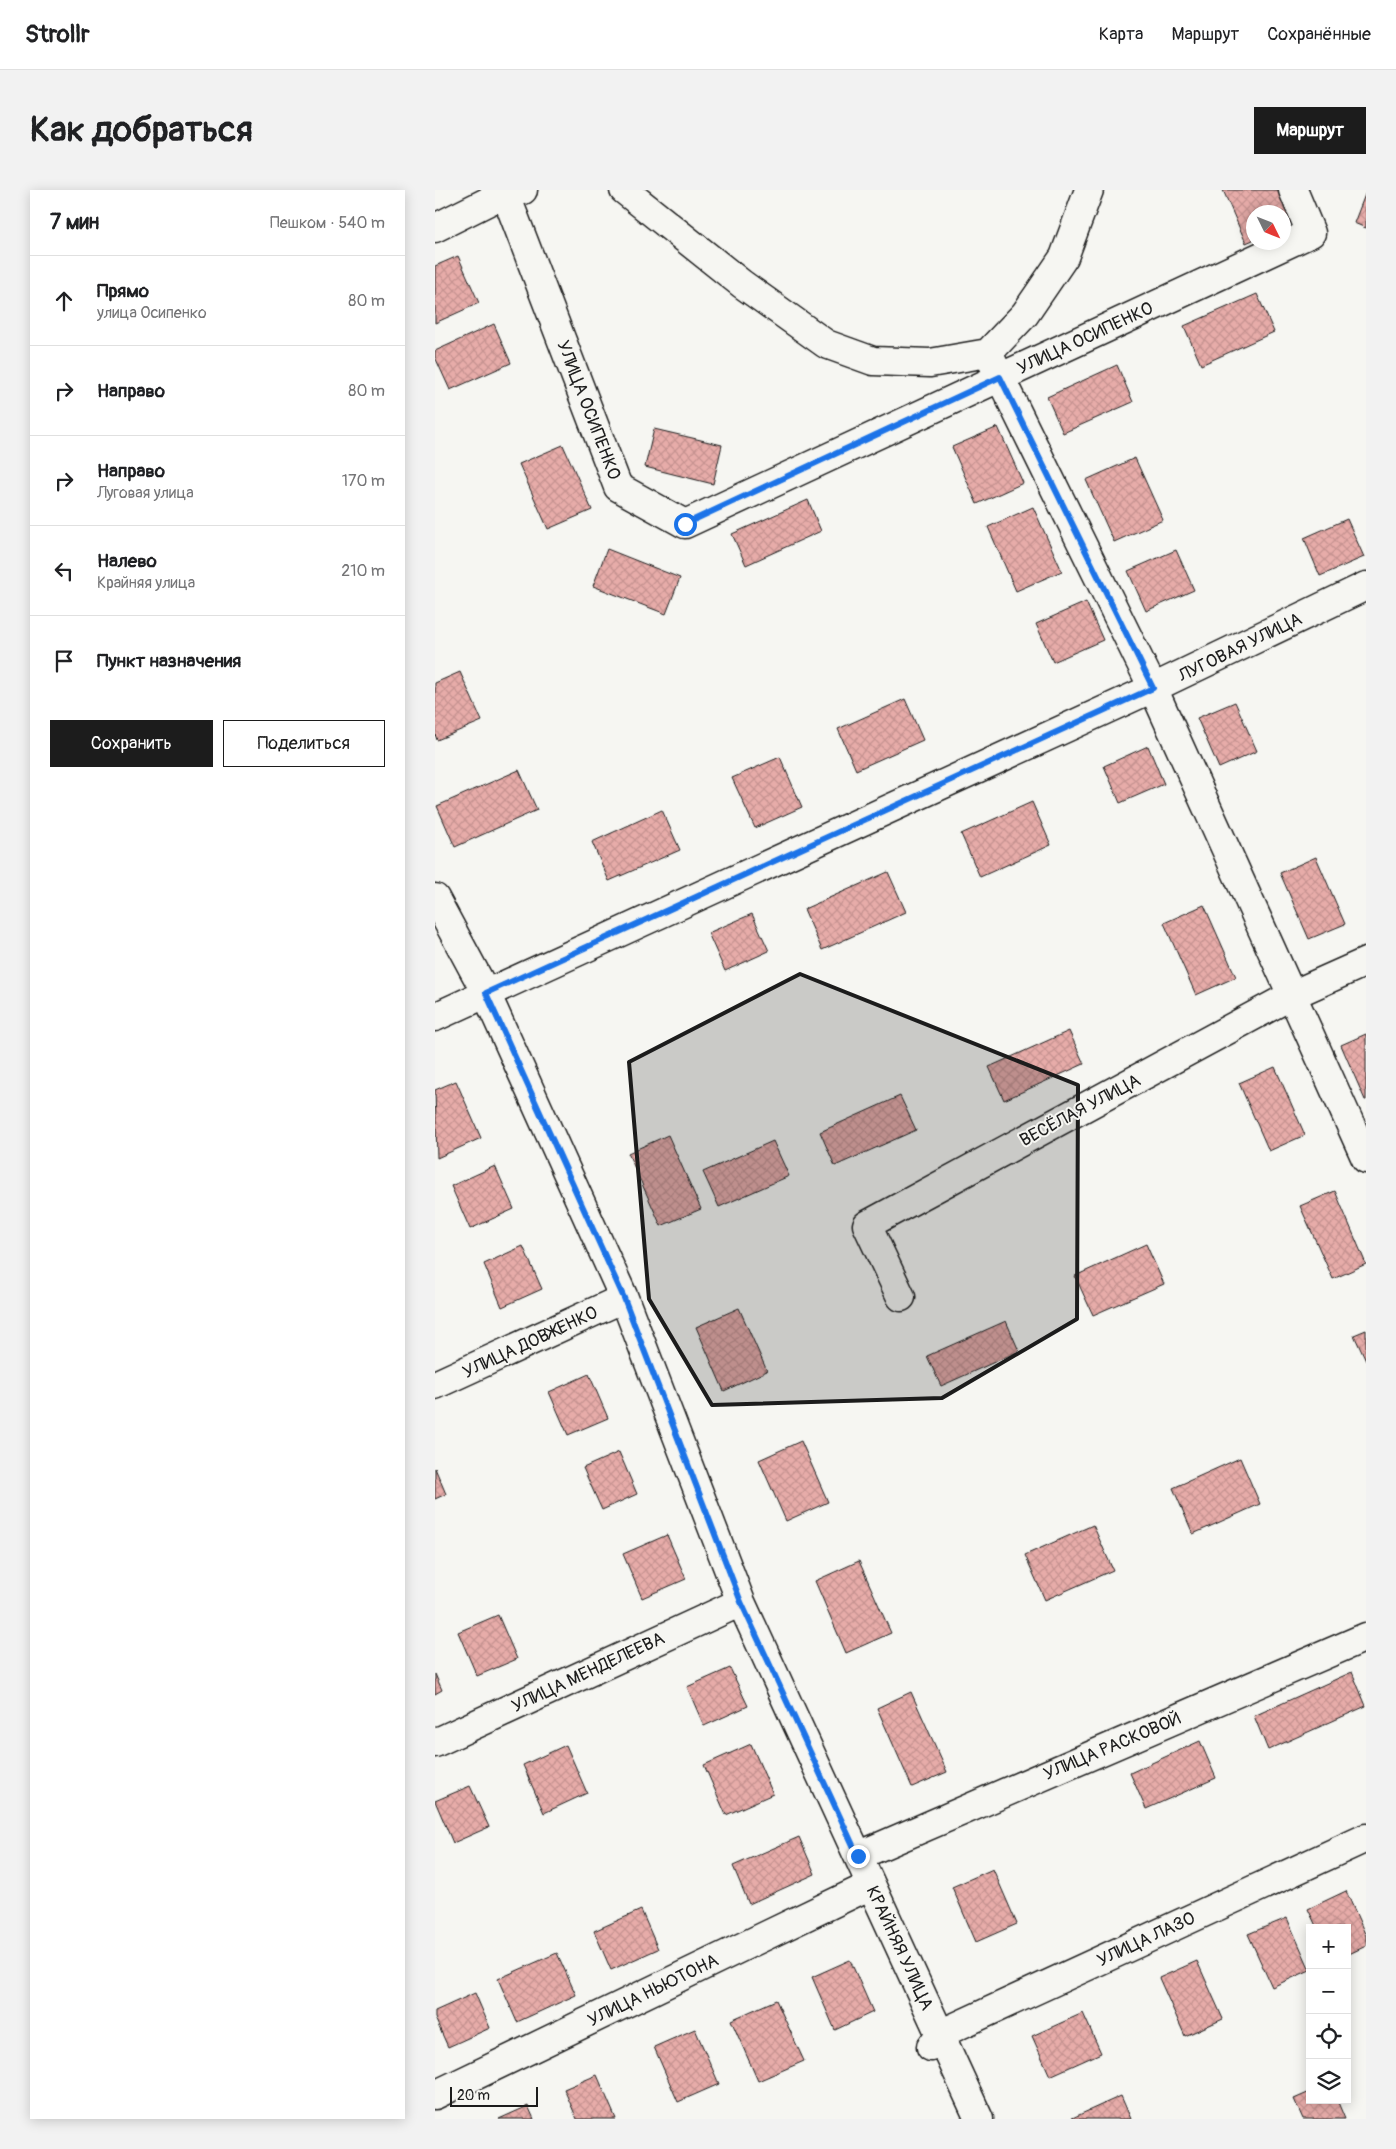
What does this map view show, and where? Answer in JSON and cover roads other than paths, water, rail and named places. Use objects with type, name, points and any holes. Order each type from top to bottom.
[{"type":"street","points":[[624,190],[742,284],[826,344],[873,361],[994,365]]},
{"type":"street","points":[[994,365],[1025,314],[1064,257],[1089,190]]},
{"type":"street","name":"УЛИЦА ОСИПЕНКО","points":[[510,191],[618,487],[685,524],[994,365],[1311,233],[1293,190]]},
{"type":"street","points":[[435,228],[510,191]]},
{"type":"street","points":[[994,365],[1153,688],[1366,1160]]},
{"type":"street","name":"ЛУГОВАЯ УЛИЦА","points":[[435,1017],[1153,688],[1366,586]]},
{"type":"street","name":"КРАЙНЯЯ УЛИЦА","points":[[435,898],[486,993],[624,1298],[741,1602],[871,1885],[935,2040],[979,2119]]},
{"type":"street","name":"ВЕСЁЛАЯ УЛИЦА","points":[[901,1298],[867,1225],[1292,995],[1366,962]]},
{"type":"street","name":"УЛИЦА ДОВЖЕНКО","points":[[435,1385],[624,1298]]},
{"type":"street","name":"УЛИЦА МЕНДЕЛЕЕВА","points":[[435,1743],[741,1602]]},
{"type":"street","name":"УЛИЦА РАСКОВОЙ","points":[[858,1856],[1366,1637]]},
{"type":"street","name":"УЛИЦА ЛАЗО","points":[[935,2040],[1366,1838]]},
{"type":"street","name":"УЛИЦА НЬЮТОНА","points":[[435,2094],[871,1885]]}]
